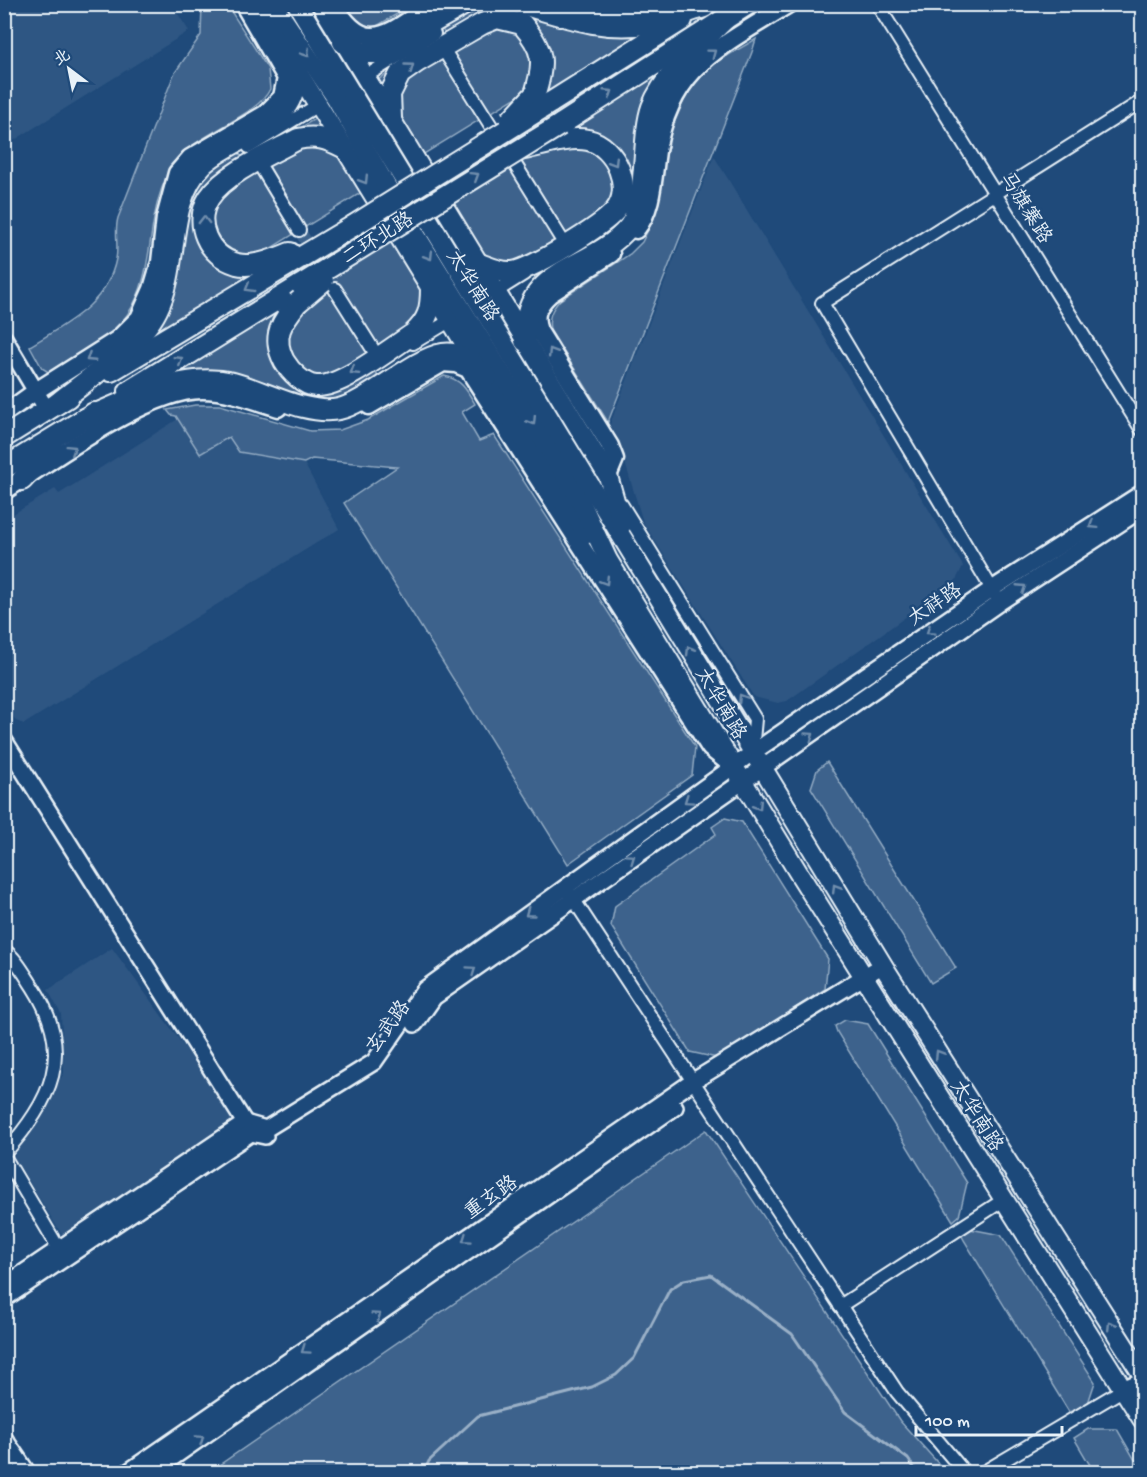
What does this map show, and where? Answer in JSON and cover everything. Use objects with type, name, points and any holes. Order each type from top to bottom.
[{"type":"highway","points":[[343,42],[363,53],[379,53],[465,4]]},
{"type":"highway","points":[[522,4],[592,24],[616,26],[649,23],[706,6]]},
{"type":"highway","name":"二环北路","points":[[4,468],[299,294],[366,243],[514,151],[563,133],[748,4]]},
{"type":"highway","name":"二环北路","points":[[4,437],[492,141],[543,99],[706,6]]},
{"type":"highway","points":[[391,118],[390,94],[400,75],[482,24],[497,18],[522,24],[539,49],[543,60],[543,99]]},
{"type":"highway","points":[[525,341],[524,324],[531,300],[546,282],[620,237],[636,217],[652,107],[673,73],[725,19]]},
{"type":"highway","points":[[53,407],[148,325],[166,287],[182,195],[189,180],[204,163],[278,117],[294,88],[294,65]]},
{"type":"highway","points":[[477,263],[497,271],[510,273],[524,270],[594,228],[616,210],[622,193],[621,174],[614,158],[602,147],[588,140],[563,133]]},
{"type":"highway","points":[[344,147],[326,138],[311,136],[298,139],[223,184],[210,196],[204,208],[202,223],[207,242],[219,254],[237,264],[270,261],[354,226]]},
{"type":"highway","points":[[299,294],[280,326],[277,342],[287,367],[302,381],[315,386],[335,383],[413,334],[423,325],[431,310],[431,288]]},
{"type":"highway","points":[[22,480],[77,423],[173,384],[232,383],[319,409],[339,409],[361,399],[435,354],[451,354],[467,361],[487,377]]},
{"type":"main road","points":[[4,414],[118,339],[139,318],[152,289],[160,262],[165,218],[177,173],[190,158],[245,142],[265,114],[282,97],[286,78],[243,4]]},
{"type":"main road","points":[[256,4],[559,497],[609,560]]},
{"type":"main road","name":"太华南路","points":[[273,4],[336,98],[396,203],[578,496],[609,560],[738,774],[1143,1419]]},
{"type":"main road","name":"太华南路","points":[[297,4],[526,376],[627,547],[885,969],[1142,1373]]},
{"type":"main road","points":[[321,4],[610,482],[627,547]]},
{"type":"main road","points":[[334,4],[347,26],[366,36],[432,28]]},
{"type":"main road","points":[[581,4],[619,12],[658,4]]},
{"type":"main road","points":[[610,482],[615,459],[610,446],[538,331],[535,321],[542,301],[572,256],[629,240],[642,223],[647,211],[662,125],[682,82],[715,50],[789,4]]},
{"type":"main road","points":[[4,491],[149,403],[183,392],[222,392],[304,416],[333,418],[364,409],[394,383],[443,363],[468,369],[710,748],[738,774]]},
{"type":"main road","points":[[1122,1385],[1142,1373]]},
{"type":"street","name":"马旗寨路","points":[[877,4],[1143,430]]},
{"type":"street","points":[[371,74],[432,28],[572,256],[500,290]]},
{"type":"street","points":[[996,595],[822,303],[1143,101]]},
{"type":"street","points":[[245,142],[313,108]]},
{"type":"street","points":[[261,167],[299,230]]},
{"type":"street","points":[[335,289],[394,383]]},
{"type":"street","points":[[379,358],[446,323]]},
{"type":"street","points":[[4,338],[36,391],[53,407]]},
{"type":"street","points":[[610,482],[755,719],[752,753]]},
{"type":"street","name":"太祥路","points":[[752,753],[996,595],[1143,493]]},
{"type":"street","name":"太祥路","points":[[763,770],[996,595],[1143,509]]},
{"type":"street","points":[[4,740],[248,1128]]},
{"type":"street","name":"玄武路","points":[[248,1128],[266,1130],[374,1062],[425,989],[570,893],[738,774],[752,753]]},
{"type":"street","name":"玄武路","points":[[738,774],[763,770]]},
{"type":"street","points":[[570,893],[897,1392],[964,1473]]},
{"type":"street","points":[[4,950],[45,1007],[53,1032],[55,1060],[47,1094],[32,1122],[4,1155],[59,1249]]},
{"type":"street","name":"重玄路","points":[[128,1473],[695,1087],[885,969]]},
{"type":"street","name":"重玄路","points":[[152,1473],[695,1087]]},
{"type":"street","points":[[4,1286],[248,1128]]},
{"type":"street","points":[[4,1299],[248,1128]]},
{"type":"street","points":[[840,1306],[1005,1199]]},
{"type":"street","points":[[984,1473],[1122,1385]]},
{"type":"street","points":[[4,1438],[27,1473]]},
{"type":"shaded area","points":[[5,4],[172,5],[189,31],[5,146]]},
{"type":"shaded area","points":[[202,5],[227,5],[268,69],[270,89],[254,108],[199,141],[177,160],[166,179],[159,198],[144,278],[127,315],[101,341],[50,373],[42,368],[30,346],[83,312],[104,289],[117,254],[118,218],[174,74],[201,35]]},
{"type":"shaded area","points":[[346,5],[412,5],[377,26],[365,27],[355,19]]},
{"type":"shaded area","points":[[514,5],[651,28],[543,97],[523,93],[258,256],[261,273],[149,338],[190,199],[204,174],[238,151],[245,162],[447,37],[440,26],[471,6]]},
{"type":"shaded area","points":[[756,39],[608,422],[550,330],[551,314],[560,300],[630,254],[642,242],[654,218],[671,130],[688,91],[713,64]]},
{"type":"shaded area","points":[[671,66],[635,195],[620,227],[583,255],[575,243],[373,368],[380,380],[346,399],[320,403],[172,374]]},
{"type":"shaded area","points":[[714,156],[963,566],[955,582],[787,701],[778,703],[754,697],[643,522],[618,439],[610,424]]},
{"type":"shaded area","points":[[444,376],[459,382],[469,394],[475,404],[462,412],[479,441],[494,435],[695,747],[692,775],[568,864],[344,503],[397,467],[312,459],[304,463],[239,452],[229,437],[200,454],[176,416],[171,415],[167,410],[195,405],[220,405],[310,431],[340,430],[368,420]]},
{"type":"shaded area","points":[[178,419],[200,453],[229,437],[239,452],[304,463],[339,529],[24,724],[16,721],[5,705],[5,519],[55,489],[59,494]]},
{"type":"shaded area","points":[[827,762],[956,968],[931,983],[811,788],[817,770]]},
{"type":"shaded area","points":[[725,818],[742,822],[828,959],[825,989],[717,1058],[690,1052],[611,926],[615,906],[716,834],[712,827]]},
{"type":"shaded area","points":[[112,948],[236,1117],[62,1235],[14,1157],[64,1073],[61,1014],[48,990]]},
{"type":"shaded area","points":[[845,1020],[868,1024],[967,1183],[959,1216],[953,1221],[837,1032],[835,1026]]},
{"type":"shaded area","points":[[706,1130],[900,1421],[946,1472],[209,1472]]},
{"type":"shaded area","points":[[970,1229],[1001,1235],[1095,1382],[1086,1409],[1076,1416],[1072,1411],[1069,1412],[964,1240],[961,1234]]},
{"type":"shaded area","points":[[1088,1429],[1117,1429],[1142,1472],[1094,1472],[1074,1438]]},
{"type":"waterway","points":[[424,1472],[429,1461],[478,1416],[592,1387],[616,1375],[634,1358],[670,1289],[684,1280],[711,1275],[792,1334],[845,1412],[908,1459],[917,1472]]},
{"type":"tunnel","points":[[299,230],[327,275]]}]
